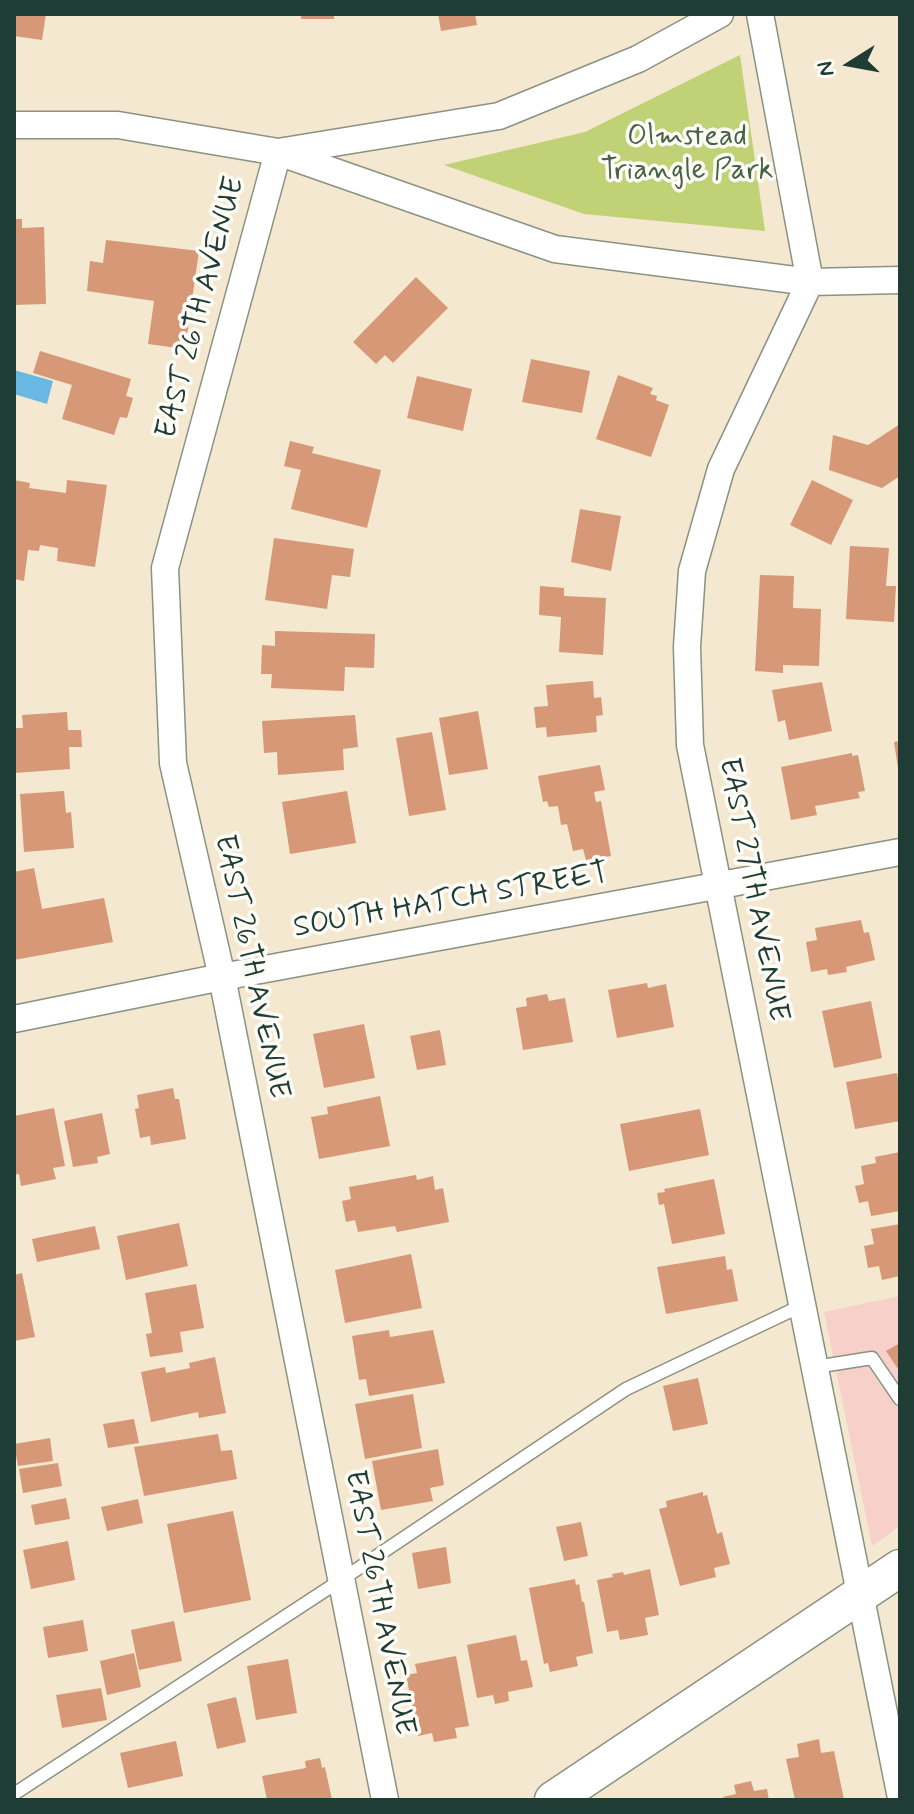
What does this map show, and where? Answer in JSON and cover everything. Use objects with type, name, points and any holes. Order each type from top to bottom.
[{"type":"main road","points":[[553,1800],[900,1568]]},
{"type":"street","points":[[278,152],[499,116],[638,59],[720,14]]},
{"type":"street","points":[[760,14],[810,282]]},
{"type":"street","points":[[14,125],[118,125],[278,152],[555,249],[810,282],[900,280]]},
{"type":"street","name":"EAST 26TH AVENUE","points":[[278,152],[165,568],[173,763],[222,977],[385,1800]]},
{"type":"street","name":"EAST 27TH AVENUE","points":[[810,282],[721,469],[692,571],[687,647],[690,745],[900,1793]]},
{"type":"street","name":"SOUTH HATCH STREET","points":[[14,1019],[222,977],[900,852]]},
{"type":"lane","points":[[14,1794],[626,1389],[803,1305]]},
{"type":"lane","points":[[815,1367],[872,1358],[900,1399]]},
{"type":"shaded area","points":[[900,1296],[900,1526],[872,1546],[824,1312]]},
{"type":"green space","name":"Olmstead Triangle Park","points":[[740,55],[765,231],[584,214],[444,165],[585,132]]},
{"type":"water","points":[[14,370],[53,381],[47,404],[14,394]]},
{"type":"building","points":[[14,14],[46,14],[42,40],[14,36]]},
{"type":"building","points":[[301,14],[334,14],[334,19],[301,19]]},
{"type":"building","points":[[438,14],[475,14],[477,25],[441,31]]},
{"type":"building","points":[[14,219],[22,219],[22,228],[44,227],[46,304],[14,305]]},
{"type":"building","points":[[106,240],[199,251],[185,349],[148,344],[154,301],[87,291],[90,261],[103,263]]},
{"type":"building","points":[[416,277],[448,308],[393,363],[385,355],[376,364],[353,342]]},
{"type":"building","points":[[40,351],[131,379],[126,396],[133,398],[127,418],[120,417],[114,435],[62,419],[72,385],[33,373]]},
{"type":"building","points":[[531,359],[590,371],[582,413],[522,402]]},
{"type":"building","points":[[618,375],[653,388],[650,394],[669,405],[651,457],[596,439]]},
{"type":"building","points":[[417,376],[472,389],[463,431],[407,418]]},
{"type":"building","points":[[900,424],[900,476],[882,488],[829,470],[833,435],[868,445]]},
{"type":"building","points":[[290,441],[314,447],[312,453],[381,470],[367,528],[291,509],[301,470],[284,466]]},
{"type":"building","points":[[14,480],[30,483],[29,488],[66,493],[67,480],[107,485],[95,567],[57,561],[58,548],[40,545],[39,551],[28,550],[24,581],[14,579]]},
{"type":"building","points":[[812,480],[853,500],[831,545],[790,525]]},
{"type":"building","points":[[580,509],[621,516],[611,571],[571,562]]},
{"type":"building","points":[[274,538],[354,549],[350,577],[332,575],[327,609],[265,600]]},
{"type":"building","points":[[850,546],[889,548],[886,586],[896,586],[894,622],[846,619]]},
{"type":"building","points":[[760,575],[794,576],[793,608],[821,609],[819,666],[783,665],[783,673],[755,671]]},
{"type":"building","points":[[540,586],[564,588],[564,596],[606,598],[603,655],[559,652],[561,617],[539,615]]},
{"type":"building","points":[[275,631],[375,634],[374,668],[345,667],[344,691],[271,688],[272,674],[261,674],[262,645],[275,646]]},
{"type":"building","points":[[593,681],[594,698],[601,697],[603,715],[596,716],[597,732],[547,737],[546,727],[536,728],[534,707],[548,706],[546,685]]},
{"type":"building","points":[[822,682],[832,731],[789,740],[785,720],[778,722],[772,690]]},
{"type":"building","points":[[478,711],[488,769],[449,775],[439,718]]},
{"type":"building","points":[[67,712],[68,730],[81,730],[82,747],[69,747],[70,769],[14,773],[14,728],[23,728],[22,715]]},
{"type":"building","points":[[355,715],[358,747],[343,749],[344,770],[278,775],[277,752],[264,753],[262,721]]},
{"type":"building","points":[[432,732],[446,810],[409,816],[396,738]]},
{"type":"building","points":[[900,741],[900,768],[898,768],[894,742]]},
{"type":"building","points":[[852,753],[852,756],[858,755],[865,791],[858,792],[860,798],[815,806],[817,815],[791,820],[781,767]]},
{"type":"building","points":[[600,765],[605,790],[594,792],[596,802],[601,801],[611,856],[586,860],[583,849],[573,851],[567,824],[561,825],[558,806],[549,807],[547,801],[543,802],[538,776]]},
{"type":"building","points":[[64,791],[66,813],[71,812],[74,848],[24,852],[20,794]]},
{"type":"building","points":[[347,791],[356,843],[290,854],[282,802]]},
{"type":"building","points":[[34,868],[42,909],[104,898],[113,942],[14,960],[14,872]]},
{"type":"building","points":[[861,920],[864,933],[869,932],[875,960],[846,967],[847,972],[828,975],[827,969],[811,972],[806,942],[817,940],[815,928]]},
{"type":"building","points":[[647,983],[648,988],[666,984],[674,1027],[617,1038],[608,990]]},
{"type":"building","points":[[547,994],[549,1001],[565,998],[573,1042],[523,1050],[516,1008],[527,1006],[526,998]]},
{"type":"building","points":[[871,1001],[882,1058],[834,1068],[822,1011]]},
{"type":"building","points":[[364,1024],[375,1078],[324,1088],[313,1034]]},
{"type":"building","points":[[440,1030],[446,1065],[417,1070],[410,1036]]},
{"type":"building","points":[[897,1073],[900,1121],[855,1129],[846,1082]]},
{"type":"building","points":[[173,1088],[175,1099],[179,1099],[186,1139],[151,1145],[150,1136],[140,1138],[135,1109],[139,1108],[137,1095]]},
{"type":"building","points":[[380,1096],[390,1146],[319,1159],[311,1117],[328,1114],[327,1107]]},
{"type":"building","points":[[54,1108],[65,1166],[53,1168],[56,1179],[21,1186],[19,1174],[14,1175],[14,1116]]},
{"type":"building","points":[[700,1109],[709,1155],[629,1171],[620,1124]]},
{"type":"building","points":[[102,1113],[110,1154],[97,1157],[98,1163],[73,1167],[64,1121]]},
{"type":"building","points":[[900,1152],[900,1211],[871,1216],[868,1201],[859,1203],[855,1186],[864,1184],[861,1166],[876,1163],[875,1157]]},
{"type":"building","points":[[416,1175],[417,1180],[433,1176],[435,1190],[443,1188],[449,1222],[397,1232],[395,1226],[358,1232],[355,1220],[346,1222],[342,1201],[351,1199],[349,1187]]},
{"type":"building","points":[[714,1179],[725,1234],[672,1244],[664,1204],[659,1205],[657,1193]]},
{"type":"building","points":[[179,1223],[188,1266],[126,1280],[117,1236]]},
{"type":"building","points":[[900,1224],[900,1276],[882,1280],[879,1266],[868,1268],[864,1246],[874,1244],[871,1229]]},
{"type":"building","points":[[95,1226],[100,1249],[37,1262],[32,1239]]},
{"type":"building","points":[[411,1254],[422,1308],[345,1323],[335,1270]]},
{"type":"building","points":[[725,1256],[727,1270],[732,1269],[738,1301],[666,1314],[657,1267]]},
{"type":"building","points":[[22,1273],[35,1337],[14,1341],[14,1275]]},
{"type":"building","points":[[196,1284],[204,1328],[180,1332],[183,1352],[150,1357],[146,1334],[152,1333],[145,1293]]},
{"type":"building","points":[[389,1330],[390,1337],[433,1330],[445,1383],[369,1396],[366,1379],[359,1380],[352,1336]]},
{"type":"building","points":[[900,1343],[900,1372],[886,1351]]},
{"type":"building","points":[[215,1357],[226,1413],[199,1418],[198,1412],[151,1422],[141,1372],[165,1367],[166,1373],[190,1368],[189,1363]]},
{"type":"building","points":[[698,1378],[708,1424],[673,1431],[663,1386]]},
{"type":"building","points":[[413,1394],[422,1448],[365,1459],[355,1404]]},
{"type":"building","points":[[134,1419],[139,1443],[108,1448],[103,1424]]},
{"type":"building","points":[[218,1434],[221,1451],[232,1450],[237,1479],[144,1496],[134,1447]]},
{"type":"building","points":[[50,1438],[53,1461],[18,1466],[14,1444]]},
{"type":"building","points":[[438,1449],[444,1485],[430,1488],[433,1501],[381,1510],[372,1461]]},
{"type":"building","points":[[58,1463],[62,1486],[23,1493],[19,1469]]},
{"type":"building","points":[[703,1492],[703,1496],[707,1495],[717,1534],[722,1532],[730,1564],[714,1568],[716,1577],[680,1586],[659,1509],[667,1507],[666,1501]]},
{"type":"building","points":[[66,1498],[70,1519],[35,1525],[31,1505]]},
{"type":"building","points":[[138,1499],[143,1523],[107,1531],[101,1507]]},
{"type":"building","points":[[233,1511],[251,1600],[184,1613],[167,1524]]},
{"type":"building","points":[[581,1522],[588,1556],[564,1561],[556,1527]]},
{"type":"building","points":[[68,1541],[75,1580],[31,1589],[23,1550]]},
{"type":"building","points":[[446,1547],[451,1583],[418,1589],[412,1553]]},
{"type":"building","points":[[650,1569],[659,1615],[645,1618],[648,1635],[620,1640],[618,1630],[607,1632],[597,1580],[613,1577],[612,1574],[623,1572],[624,1575]]},
{"type":"building","points":[[575,1579],[584,1602],[593,1653],[576,1657],[578,1666],[550,1672],[548,1663],[544,1664],[529,1588]]},
{"type":"building","points":[[83,1620],[88,1651],[48,1658],[43,1627]]},
{"type":"building","points":[[174,1621],[182,1661],[139,1670],[131,1630]]},
{"type":"building","points":[[516,1635],[521,1661],[527,1660],[533,1687],[508,1692],[509,1701],[495,1704],[493,1695],[477,1698],[467,1645]]},
{"type":"building","points":[[134,1653],[141,1687],[107,1695],[100,1661]]},
{"type":"building","points":[[456,1656],[469,1726],[455,1728],[457,1738],[434,1742],[432,1733],[418,1736],[406,1675],[417,1673],[415,1664]]},
{"type":"building","points":[[288,1659],[297,1713],[256,1720],[247,1666]]},
{"type":"building","points":[[101,1688],[107,1720],[62,1728],[56,1695]]},
{"type":"building","points":[[236,1697],[246,1742],[217,1749],[207,1704]]},
{"type":"building","points":[[819,1739],[821,1753],[834,1751],[844,1800],[795,1800],[786,1759],[799,1757],[797,1744]]},
{"type":"building","points":[[176,1741],[183,1776],[128,1788],[120,1753]]},
{"type":"building","points":[[320,1758],[332,1800],[267,1800],[262,1776],[306,1768],[305,1761]]},
{"type":"building","points":[[751,1781],[754,1791],[767,1789],[769,1800],[724,1800],[723,1797],[736,1794],[734,1785]]}]
